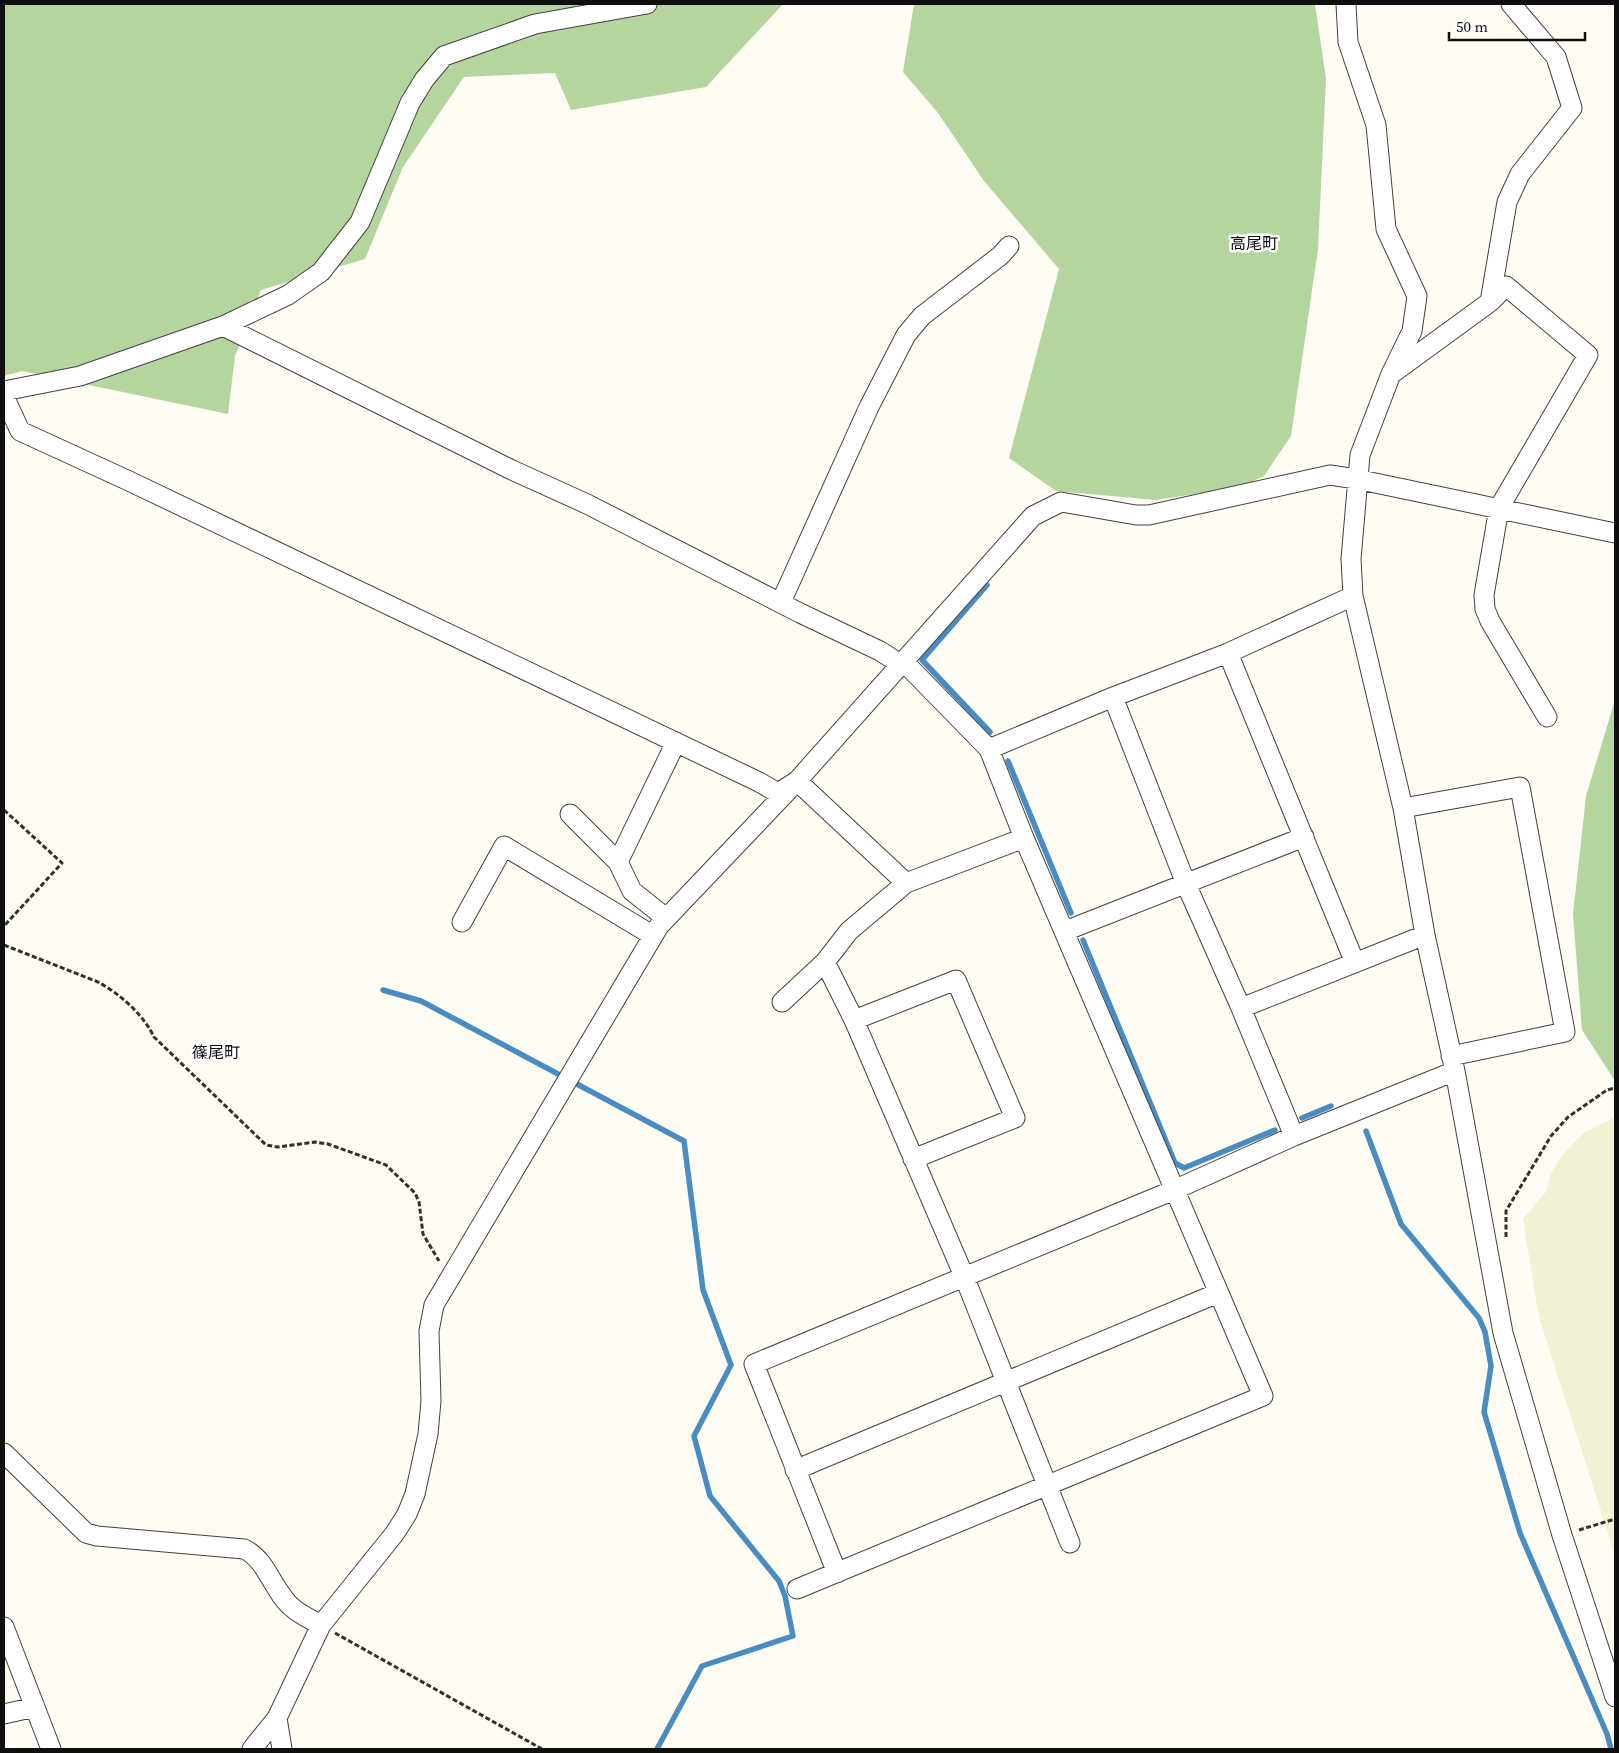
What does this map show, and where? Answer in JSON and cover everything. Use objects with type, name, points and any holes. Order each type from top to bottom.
[{"type":"street","points":[[4,391],[80,376],[223,326],[288,295],[321,272],[360,222],[410,103],[424,80],[444,56],[535,24],[647,4]]},
{"type":"street","points":[[1346,4],[1348,42],[1376,125],[1386,229],[1417,296],[1417,310],[1412,330],[1391,374],[1360,456],[1356,478],[1350,559],[1353,596],[1403,808],[1425,935],[1453,1063],[1503,1333],[1562,1535],[1615,1697]]},
{"type":"street","points":[[1490,302],[1507,202],[1520,174],[1572,108],[1556,57],[1512,4]]},
{"type":"street","points":[[781,602],[869,407],[906,335],[922,316],[1000,256],[1009,246]]},
{"type":"street","points":[[1391,374],[1490,302],[1506,286],[1588,355],[1499,508],[1484,595],[1484,609],[1547,717]]},
{"type":"street","points":[[223,326],[512,470],[587,504],[707,567],[880,651],[894,660],[904,662],[989,749],[1024,838],[1263,1396],[797,1589]]},
{"type":"street","points":[[4,396],[20,431],[129,481],[676,742],[778,793],[797,781]]},
{"type":"street","points":[[252,1749],[276,1718],[321,1625],[395,1533],[407,1514],[415,1494],[428,1434],[431,1402],[429,1331],[434,1305],[652,935],[797,781],[1033,516],[1061,502],[1136,515],[1149,515],[1330,475],[1356,478],[1615,533]]},
{"type":"street","points":[[989,749],[1113,697],[1228,653],[1353,596]]},
{"type":"street","points":[[1228,653],[1355,963]]},
{"type":"street","points":[[1113,697],[1186,884],[1241,1008],[1294,1136]]},
{"type":"street","points":[[618,862],[676,742]]},
{"type":"street","points":[[797,781],[906,882]]},
{"type":"street","points":[[837,1572],[754,1364],[1174,1190],[1453,1063],[1565,1032],[1520,787],[1403,808]]},
{"type":"street","points":[[570,814],[618,862],[632,891],[666,918]]},
{"type":"street","points":[[1065,931],[1304,837]]},
{"type":"street","points":[[782,1002],[825,962],[849,931],[906,882],[1024,838]]},
{"type":"street","points":[[462,922],[504,846],[652,935]]},
{"type":"street","points":[[1241,1008],[1425,935]]},
{"type":"street","points":[[825,962],[854,1020],[964,1276],[1070,1543]]},
{"type":"street","points":[[854,1020],[956,980],[1015,1118],[913,1160]]},
{"type":"street","points":[[795,1470],[1218,1293]]},
{"type":"street","points":[[4,1453],[86,1533],[97,1536],[244,1549],[256,1558],[293,1609],[321,1625]]},
{"type":"street","points":[[4,1627],[51,1749]]},
{"type":"street","points":[[4,1714],[35,1707]]},
{"type":"street","points":[[276,1718],[282,1749]]},
{"type":"path","points":[[4,810],[62,863],[4,926]]},
{"type":"path","points":[[4,945],[112,989],[142,1018],[154,1037],[266,1145],[278,1148],[315,1142],[328,1144],[386,1165],[415,1193],[419,1202],[423,1234],[450,1276]]},
{"type":"path","points":[[1506,1239],[1506,1211],[1551,1136],[1568,1118],[1607,1090],[1615,1088]]},
{"type":"path","points":[[1562,1535],[1615,1519]]},
{"type":"path","points":[[321,1625],[542,1749]]},
{"type":"green space","points":[[4,4],[783,4],[706,87],[571,110],[555,73],[464,77],[403,167],[365,259],[261,290],[235,356],[228,414],[22,371],[4,376]]},
{"type":"green space","points":[[914,4],[1315,4],[1326,79],[1318,249],[1291,436],[1264,476],[1241,487],[1156,500],[1056,491],[1009,458],[1059,269],[984,181],[938,113],[903,72]]},
{"type":"green space","points":[[1615,700],[1615,1081],[1582,1030],[1573,914],[1586,796]]},
{"type":"green space","points":[[1615,1117],[1615,1555],[1539,1317],[1523,1219],[1546,1192],[1551,1173],[1563,1154],[1583,1133]]},
{"type":"waterway","points":[[987,585],[922,660],[990,732]]},
{"type":"waterway","points":[[1008,761],[1071,913]]},
{"type":"waterway","points":[[1083,940],[1175,1163],[1184,1168],[1275,1130]]},
{"type":"waterway","points":[[383,990],[421,1001],[684,1141],[703,1290],[731,1365],[694,1436],[710,1496],[779,1581],[785,1596],[793,1636],[702,1666],[657,1749]]},
{"type":"waterway","points":[[1302,1118],[1331,1106]]},
{"type":"waterway","points":[[1366,1131],[1401,1224],[1479,1318],[1485,1332],[1491,1366],[1484,1412],[1520,1533],[1607,1734],[1611,1749]]},
{"type":"district","name":"高尾町","points":[[1254,243]]},
{"type":"district","name":"篠尾町","points":[[216,1052]]}]
